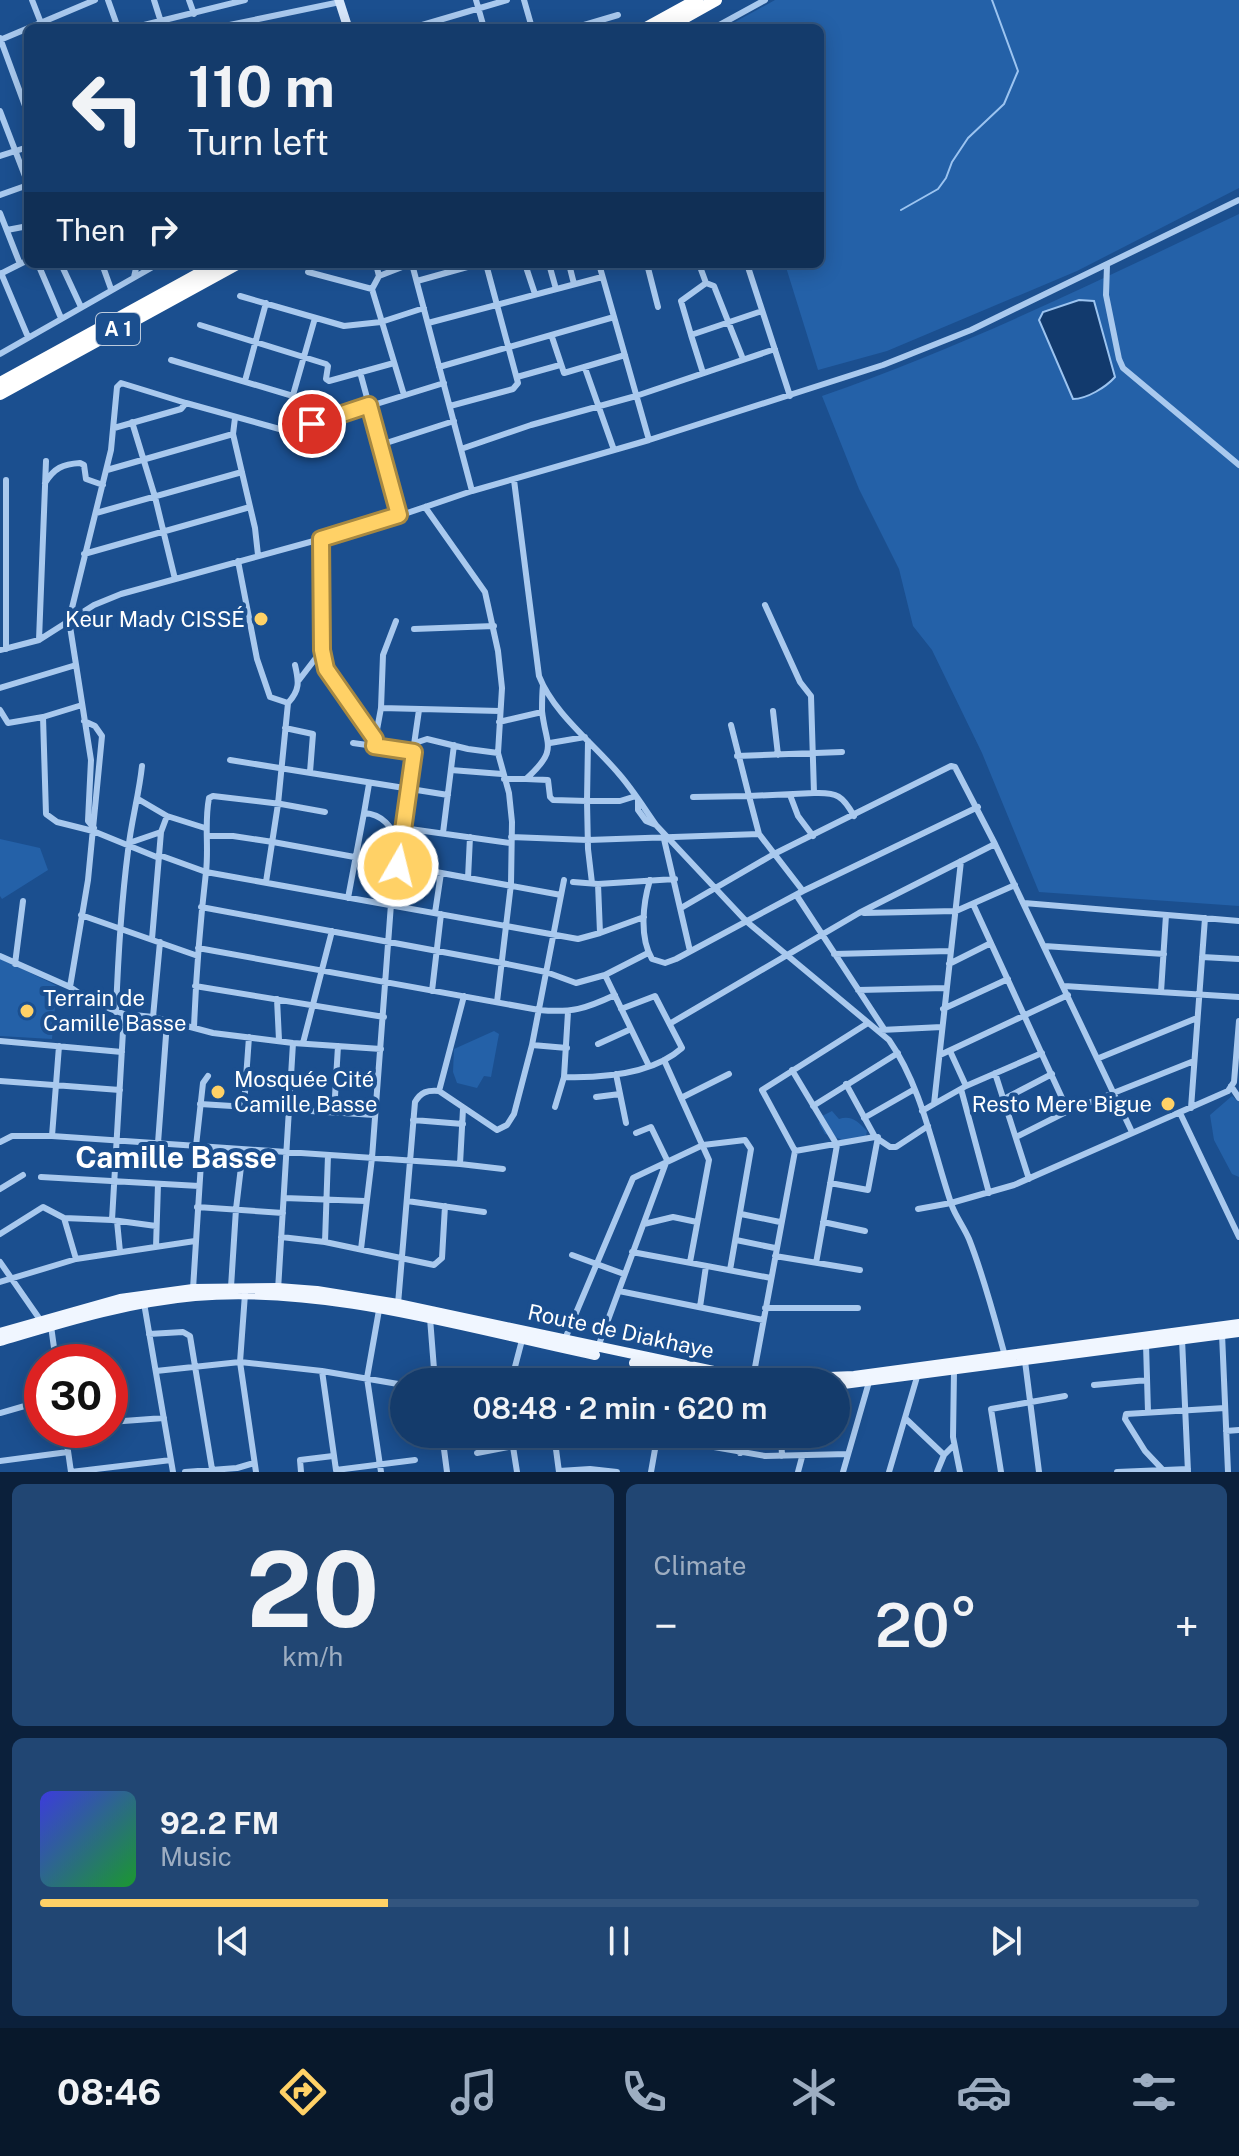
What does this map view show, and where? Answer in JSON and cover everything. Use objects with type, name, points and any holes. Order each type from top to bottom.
[{"type":"highway","points":[[653,24],[697,0]]},
{"type":"highway","points":[[673,24],[716,0]]},
{"type":"highway","name":"A 1","points":[[0,383],[210,268]]},
{"type":"highway","name":"A 1","points":[[0,394],[230,268]]},
{"type":"main road","name":"Route de Diakhaye","points":[[0,1341],[120,1299],[231,1287],[430,1316],[699,1368]]},
{"type":"main road","name":"Route de Diakhaye","points":[[0,1333],[193,1296],[317,1291],[398,1304],[430,1316],[522,1340],[660,1368]]},
{"type":"main road","name":"Route de Diakhaye","points":[[850,1383],[1005,1356],[1239,1324]]},
{"type":"main road","name":"Route de Diakhaye","points":[[850,1379],[917,1377],[1239,1332]]},
{"type":"street","points":[[32,0],[42,24]]},
{"type":"street","points":[[44,24],[95,0]]},
{"type":"street","points":[[108,0],[117,24]]},
{"type":"street","points":[[154,0],[161,22]]},
{"type":"street","points":[[189,0],[194,14]]},
{"type":"street","points":[[153,24],[245,0]]},
{"type":"street","points":[[423,24],[477,4],[507,0]]},
{"type":"street","points":[[524,0],[531,24]]},
{"type":"street","points":[[721,24],[765,0]]},
{"type":"street","points":[[232,24],[340,1],[347,24]]},
{"type":"street","points":[[477,4],[483,24]]},
{"type":"street","points":[[588,24],[618,15]]},
{"type":"street","points":[[177,18],[178,24]]},
{"type":"street","points":[[250,20],[250,24]]},
{"type":"street","points":[[24,31],[0,39],[24,103]]},
{"type":"street","points":[[0,111],[24,174]]},
{"type":"street","points":[[0,156],[24,148]]},
{"type":"street","points":[[0,195],[24,186]]},
{"type":"street","points":[[6,480],[3,650],[39,640],[69,620],[121,594],[321,539],[649,440],[924,350],[1239,200]]},
{"type":"street","points":[[0,213],[20,264]]},
{"type":"street","points":[[4,229],[24,226]]},
{"type":"street","points":[[24,262],[1,273],[28,337]]},
{"type":"street","points":[[1107,265],[1106,295],[1123,368],[1239,465]]},
{"type":"street","points":[[40,268],[61,318]]},
{"type":"street","points":[[63,268],[81,307]]},
{"type":"street","points":[[103,268],[111,289]]},
{"type":"street","points":[[134,277],[136,268]]},
{"type":"street","points":[[0,354],[151,268]]},
{"type":"street","points":[[377,268],[379,276]]},
{"type":"street","points":[[400,268],[379,276],[372,289],[404,395]]},
{"type":"street","points":[[412,268],[472,491]]},
{"type":"street","points":[[417,281],[464,268]]},
{"type":"street","points":[[450,406],[513,389],[518,383],[487,268]]},
{"type":"street","points":[[526,268],[535,294]]},
{"type":"street","points":[[550,268],[556,289]]},
{"type":"street","points":[[570,268],[574,284]]},
{"type":"street","points":[[600,268],[649,440]]},
{"type":"street","points":[[648,268],[658,307]]},
{"type":"street","points":[[700,268],[706,283],[714,286],[743,359]]},
{"type":"street","points":[[748,268],[790,396]]},
{"type":"street","points":[[308,272],[372,289]]},
{"type":"street","points":[[428,323],[602,277]]},
{"type":"street","points":[[703,373],[681,301],[706,283]]},
{"type":"street","points":[[240,296],[344,326],[381,322],[424,308]]},
{"type":"street","points":[[245,381],[266,303]]},
{"type":"street","points":[[691,335],[762,311]]},
{"type":"street","points":[[439,367],[614,317]]},
{"type":"street","points":[[94,829],[88,821],[91,760],[69,620],[107,470],[117,387],[121,383],[283,430],[315,318]]},
{"type":"street","points":[[200,325],[328,365],[326,379],[329,381],[394,363]]},
{"type":"street","points":[[552,337],[564,373],[625,355]]},
{"type":"street","points":[[461,449],[636,396],[775,349]]},
{"type":"street","points":[[171,360],[293,396]]},
{"type":"street","points":[[517,377],[560,365]]},
{"type":"street","points":[[585,368],[614,450]]},
{"type":"street","points":[[360,372],[399,515]]},
{"type":"street","points":[[312,424],[444,383]]},
{"type":"street","points":[[114,428],[181,409],[186,403]]},
{"type":"street","points":[[235,418],[233,434],[258,555]]},
{"type":"street","points":[[380,445],[454,421]]},
{"type":"street","points":[[132,422],[175,579]]},
{"type":"street","points":[[107,470],[233,434]]},
{"type":"street","points":[[39,640],[46,461]]},
{"type":"street","points":[[44,484],[54,470],[67,464],[80,463],[84,465],[86,479],[103,485]]},
{"type":"street","points":[[96,513],[242,472]]},
{"type":"street","points":[[514,480],[537,665],[543,685],[542,712],[550,743],[544,758],[526,779]]},
{"type":"street","points":[[84,554],[250,507]]},
{"type":"street","points":[[425,507],[485,592],[494,626],[502,688],[498,753],[509,793],[511,840],[511,884],[497,1002]]},
{"type":"street","points":[[321,539],[322,650],[326,669],[375,742]]},
{"type":"street","points":[[238,561],[257,659],[270,697],[288,703]]},
{"type":"street","points":[[765,605],[800,682],[811,696],[814,793]]},
{"type":"street","points":[[375,742],[381,708],[383,655],[396,621]]},
{"type":"street","points":[[414,629],[494,626]]},
{"type":"street","points":[[299,680],[322,650]]},
{"type":"street","points":[[0,688],[76,665]]},
{"type":"street","points":[[266,882],[288,703],[298,693],[295,665]]},
{"type":"street","points":[[543,685],[637,798],[640,815],[656,825],[746,921],[785,955],[868,1023],[881,1030],[942,1027]]},
{"type":"street","points":[[0,710],[8,723],[43,717],[82,705]]},
{"type":"street","points":[[381,708],[500,711]]},
{"type":"street","points":[[361,1249],[372,1158],[391,904],[419,710]]},
{"type":"street","points":[[773,711],[778,755]]},
{"type":"street","points":[[499,722],[542,712]]},
{"type":"street","points":[[43,717],[46,814],[57,822],[94,829],[128,845],[206,872],[578,939],[644,917]]},
{"type":"street","points":[[70,987],[94,829],[102,736],[95,726],[84,721]]},
{"type":"street","points":[[731,725],[759,834],[800,894],[822,935],[898,1053],[928,1126],[951,1203],[982,1276],[1005,1356]]},
{"type":"street","points":[[285,728],[313,734],[310,772]]},
{"type":"street","points":[[550,743],[587,738]]},
{"type":"street","points":[[587,738],[588,840],[600,933]]},
{"type":"street","points":[[415,743],[427,739],[498,753]]},
{"type":"street","points":[[353,743],[375,742],[414,752]]},
{"type":"street","points":[[443,833],[454,745]]},
{"type":"street","points":[[737,756],[842,752]]},
{"type":"street","points":[[230,760],[448,795]]},
{"type":"street","points":[[116,1012],[128,845],[142,766]]},
{"type":"street","points":[[681,908],[774,854],[951,766],[959,770],[978,807],[1132,1132]]},
{"type":"street","points":[[451,770],[548,780],[553,800],[620,801],[637,798]]},
{"type":"street","points":[[348,898],[369,784]]},
{"type":"street","points":[[790,795],[798,816],[813,836]]},
{"type":"street","points":[[693,797],[839,795],[845,798],[854,816]]},
{"type":"street","points":[[194,1028],[201,907],[209,836],[205,828],[211,797],[325,812]]},
{"type":"street","points":[[138,799],[167,816],[205,828]]},
{"type":"street","points":[[650,880],[644,917],[648,953],[652,959],[665,963],[978,807]]},
{"type":"street","points":[[364,813],[375,813],[382,818],[400,843]]},
{"type":"street","points":[[153,1017],[159,856],[161,832],[167,816]]},
{"type":"street","points":[[403,828],[511,840],[666,839],[759,834]]},
{"type":"street","points":[[128,845],[161,832]]},
{"type":"street","points":[[209,836],[273,842],[561,895]]},
{"type":"street","points":[[468,878],[470,837]]},
{"type":"street","points":[[666,839],[690,951]]},
{"type":"street","points":[[671,1023],[859,913],[995,844]]},
{"type":"street","points":[[934,1104],[961,861]]},
{"type":"street","points":[[432,991],[441,873]]},
{"type":"street","points":[[573,882],[595,884],[675,879]]},
{"type":"street","points":[[398,1304],[415,1102],[419,1095],[429,1090],[439,1091],[497,1130],[507,1125],[514,1114],[532,1045],[564,880]]},
{"type":"street","points":[[859,913],[956,911],[1015,885]]},
{"type":"street","points":[[15,964],[23,901]]},
{"type":"street","points":[[1024,903],[1239,921]]},
{"type":"street","points":[[973,904],[1068,1111]]},
{"type":"street","points":[[201,907],[502,963],[546,972],[576,983],[605,975],[648,953]]},
{"type":"street","points":[[81,915],[198,952],[322,969],[539,1010],[568,1012],[615,995]]},
{"type":"street","points":[[1161,992],[1166,915]]},
{"type":"street","points":[[1191,1108],[1205,918]]},
{"type":"street","points":[[303,1043],[332,931]]},
{"type":"street","points":[[949,964],[991,943]]},
{"type":"street","points":[[1044,946],[1164,954]]},
{"type":"street","points":[[834,954],[950,951]]},
{"type":"street","points":[[0,956],[70,987],[92,1002],[124,1014],[293,1043],[381,1049]]},
{"type":"street","points":[[1202,957],[1239,959]]},
{"type":"street","points":[[605,975],[649,1066]]},
{"type":"street","points":[[943,1009],[1008,979]]},
{"type":"street","points":[[195,986],[384,1017]]},
{"type":"street","points":[[1064,986],[1239,997]]},
{"type":"street","points":[[858,990],[946,988]]},
{"type":"street","points":[[940,1055],[1068,995]]},
{"type":"street","points":[[439,1091],[464,996]]},
{"type":"street","points":[[564,1077],[590,1078],[649,1066],[682,1048],[655,996],[621,1009]]},
{"type":"street","points":[[277,999],[279,1040]]},
{"type":"street","points":[[555,1107],[564,1077],[568,1012]]},
{"type":"street","points":[[120,1252],[112,1181],[124,1014]]},
{"type":"street","points":[[1099,1058],[1197,1018]]},
{"type":"street","points":[[1239,1021],[1231,1086],[1239,1098]]},
{"type":"street","points":[[158,1143],[167,1022]]},
{"type":"street","points":[[755,1368],[795,1151],[761,1093],[764,1088],[868,1023]]},
{"type":"street","points":[[598,1044],[631,1029]]},
{"type":"street","points":[[244,1106],[249,1037]]},
{"type":"street","points":[[0,1041],[122,1052]]},
{"type":"street","points":[[278,1292],[293,1043]]},
{"type":"street","points":[[532,1045],[567,1048]]},
{"type":"street","points":[[52,1136],[59,1046]]},
{"type":"street","points":[[334,1113],[338,1046]]},
{"type":"street","points":[[950,1051],[964,1087],[989,1193]]},
{"type":"street","points":[[813,1106],[898,1053]]},
{"type":"street","points":[[922,1111],[964,1087],[1042,1053]]},
{"type":"street","points":[[664,1060],[709,1160],[690,1262]]},
{"type":"street","points":[[1016,1137],[1068,1111],[1194,1061]]},
{"type":"street","points":[[792,1070],[837,1145],[816,1263]]},
{"type":"street","points":[[995,1073],[1029,1179]]},
{"type":"street","points":[[616,1074],[626,1123]]},
{"type":"street","points":[[681,1098],[729,1074]]},
{"type":"street","points":[[1004,1099],[1052,1074]]},
{"type":"street","points":[[193,1289],[200,1104],[203,1083],[208,1076]]},
{"type":"street","points":[[0,1081],[120,1090]]},
{"type":"street","points":[[846,1084],[876,1137],[890,1147],[896,1147],[928,1126]]},
{"type":"street","points":[[918,1209],[989,1193],[1029,1179],[1191,1108],[1231,1086]]},
{"type":"street","points":[[864,1118],[913,1090]]},
{"type":"street","points":[[596,1097],[620,1094]]},
{"type":"street","points":[[200,1104],[375,1115]]},
{"type":"street","points":[[460,1164],[463,1109]]},
{"type":"street","points":[[1180,1113],[1239,1237]]},
{"type":"street","points":[[413,1120],[463,1124]]},
{"type":"street","points":[[597,1349],[667,1160],[651,1127],[636,1133]]},
{"type":"street","points":[[0,1142],[12,1136],[52,1136],[503,1169]]},
{"type":"street","points":[[795,1151],[876,1137]]},
{"type":"street","points":[[830,1183],[868,1190],[876,1137]]},
{"type":"street","points":[[564,1340],[633,1178],[703,1145],[745,1140],[751,1149],[730,1270]]},
{"type":"street","points":[[231,1287],[243,1150]]},
{"type":"street","points":[[325,1242],[328,1155]]},
{"type":"street","points":[[0,1189],[23,1175]]},
{"type":"street","points":[[41,1177],[199,1186]]},
{"type":"street","points":[[156,1247],[158,1184]]},
{"type":"street","points":[[284,1198],[365,1201]]},
{"type":"street","points":[[407,1201],[484,1212]]},
{"type":"street","points":[[281,1237],[325,1242],[434,1265],[442,1258],[445,1206]]},
{"type":"street","points":[[0,1234],[43,1207],[64,1218],[156,1226]]},
{"type":"street","points":[[197,1207],[283,1213]]},
{"type":"street","points":[[741,1214],[780,1222]]},
{"type":"street","points":[[644,1224],[673,1217],[697,1222]]},
{"type":"street","points":[[64,1218],[76,1259]]},
{"type":"street","points":[[823,1222],[865,1231]]},
{"type":"street","points":[[736,1240],[816,1263],[860,1270]]},
{"type":"street","points":[[0,1282],[76,1259],[195,1241]]},
{"type":"street","points":[[632,1252],[771,1278]]},
{"type":"street","points":[[572,1255],[624,1274]]},
{"type":"street","points":[[0,1262],[46,1324],[51,1344]]},
{"type":"street","points":[[700,1307],[706,1266]]},
{"type":"street","points":[[619,1291],[763,1320]]},
{"type":"street","points":[[245,1294],[240,1362],[256,1472]]},
{"type":"street","points":[[144,1303],[173,1472]]},
{"type":"street","points":[[765,1308],[858,1308]]},
{"type":"street","points":[[379,1310],[367,1378],[380,1468]]},
{"type":"street","points":[[430,1316],[434,1368]]},
{"type":"street","points":[[149,1334],[183,1332],[190,1336],[212,1469]]},
{"type":"street","points":[[1222,1334],[1228,1472],[1239,1471]]},
{"type":"street","points":[[1117,1472],[1188,1470],[1182,1339]]},
{"type":"street","points":[[515,1368],[522,1340]]},
{"type":"street","points":[[1146,1344],[1148,1412]]},
{"type":"street","points":[[1025,1361],[1039,1472]]},
{"type":"street","points":[[156,1371],[240,1362],[390,1382]]},
{"type":"street","points":[[322,1371],[334,1468],[339,1472],[380,1468],[415,1460]]},
{"type":"street","points":[[954,1371],[954,1445],[960,1472]]},
{"type":"street","points":[[889,1472],[917,1377]]},
{"type":"street","points":[[843,1472],[870,1379]]},
{"type":"street","points":[[1094,1385],[1147,1380]]},
{"type":"street","points":[[1001,1472],[991,1409],[1065,1396]]},
{"type":"street","points":[[0,1413],[24,1406]]},
{"type":"street","points":[[1163,1470],[1145,1451],[1124,1416],[1225,1408]]},
{"type":"street","points":[[128,1421],[164,1418]]},
{"type":"street","points":[[905,1418],[944,1455]]},
{"type":"street","points":[[1226,1431],[1239,1430]]},
{"type":"street","points":[[937,1472],[944,1455],[954,1445]]},
{"type":"street","points":[[67,1448],[71,1472],[112,1470],[171,1460]]},
{"type":"street","points":[[444,1448],[447,1472]]},
{"type":"street","points":[[477,1453],[503,1448]]},
{"type":"street","points":[[513,1448],[517,1472]]},
{"type":"street","points":[[556,1448],[559,1472],[617,1472]]},
{"type":"street","points":[[651,1472],[655,1448]]},
{"type":"street","points":[[714,1448],[802,1457],[848,1454]]},
{"type":"street","points":[[740,1448],[740,1453]]},
{"type":"street","points":[[782,1448],[782,1456]]},
{"type":"street","points":[[0,1461],[68,1452]]},
{"type":"street","points":[[301,1472],[300,1460],[333,1456]]},
{"type":"street","points":[[798,1472],[802,1457]]},
{"type":"street","points":[[153,1462],[154,1472]]},
{"type":"street","points":[[187,1472],[237,1468],[254,1463]]},
{"type":"shaded area","points":[[775,0],[1239,0],[1239,188],[1077,271],[887,351],[818,370],[786,268],[824,268],[824,24],[731,24]]},
{"type":"shaded area","points":[[1239,214],[1239,906],[1039,892],[982,753],[932,650],[913,626],[899,569],[859,489],[822,396],[981,334]]},
{"type":"shaded area","points":[[1079,300],[1094,301],[1115,377],[1096,392],[1073,399],[1039,320],[1043,312]]},
{"type":"shaded area","points":[[0,839],[40,848],[48,870],[2,899],[0,896]]},
{"type":"shaded area","name":"Terrain de Camille Basse","points":[[0,958],[57,986],[52,1039],[0,1036]]},
{"type":"shaded area","points":[[494,1031],[499,1034],[491,1077],[484,1076],[477,1088],[457,1083],[453,1072],[454,1049]]},
{"type":"shaded area","points":[[1232,1096],[1239,1102],[1239,1177],[1232,1174],[1214,1140],[1210,1115]]},
{"type":"shaded area","points":[[832,1111],[839,1119],[851,1119],[861,1125],[867,1131],[865,1141],[844,1145],[840,1139],[825,1134],[819,1123],[822,1116]]},
{"type":"waterway","points":[[901,210],[938,189],[968,138],[1004,104],[1018,71],[992,0]]},
{"type":"place","name":"Keur Mady CISSÉ","points":[[261,619]]},
{"type":"place","name":"Terrain de Camille Basse","points":[[27,1011]]},
{"type":"place","name":"Mosquée Cité Camille Basse","points":[[218,1092]]},
{"type":"place","name":"Resto Mere Bigue","points":[[1168,1104]]},
{"type":"district","name":"Camille Basse","points":[[176,1158]]},
{"type":"route","points":[[312,424],[369,405],[399,515],[321,539],[322,650],[326,669],[375,739],[374,746],[414,752],[398,866]]}]
